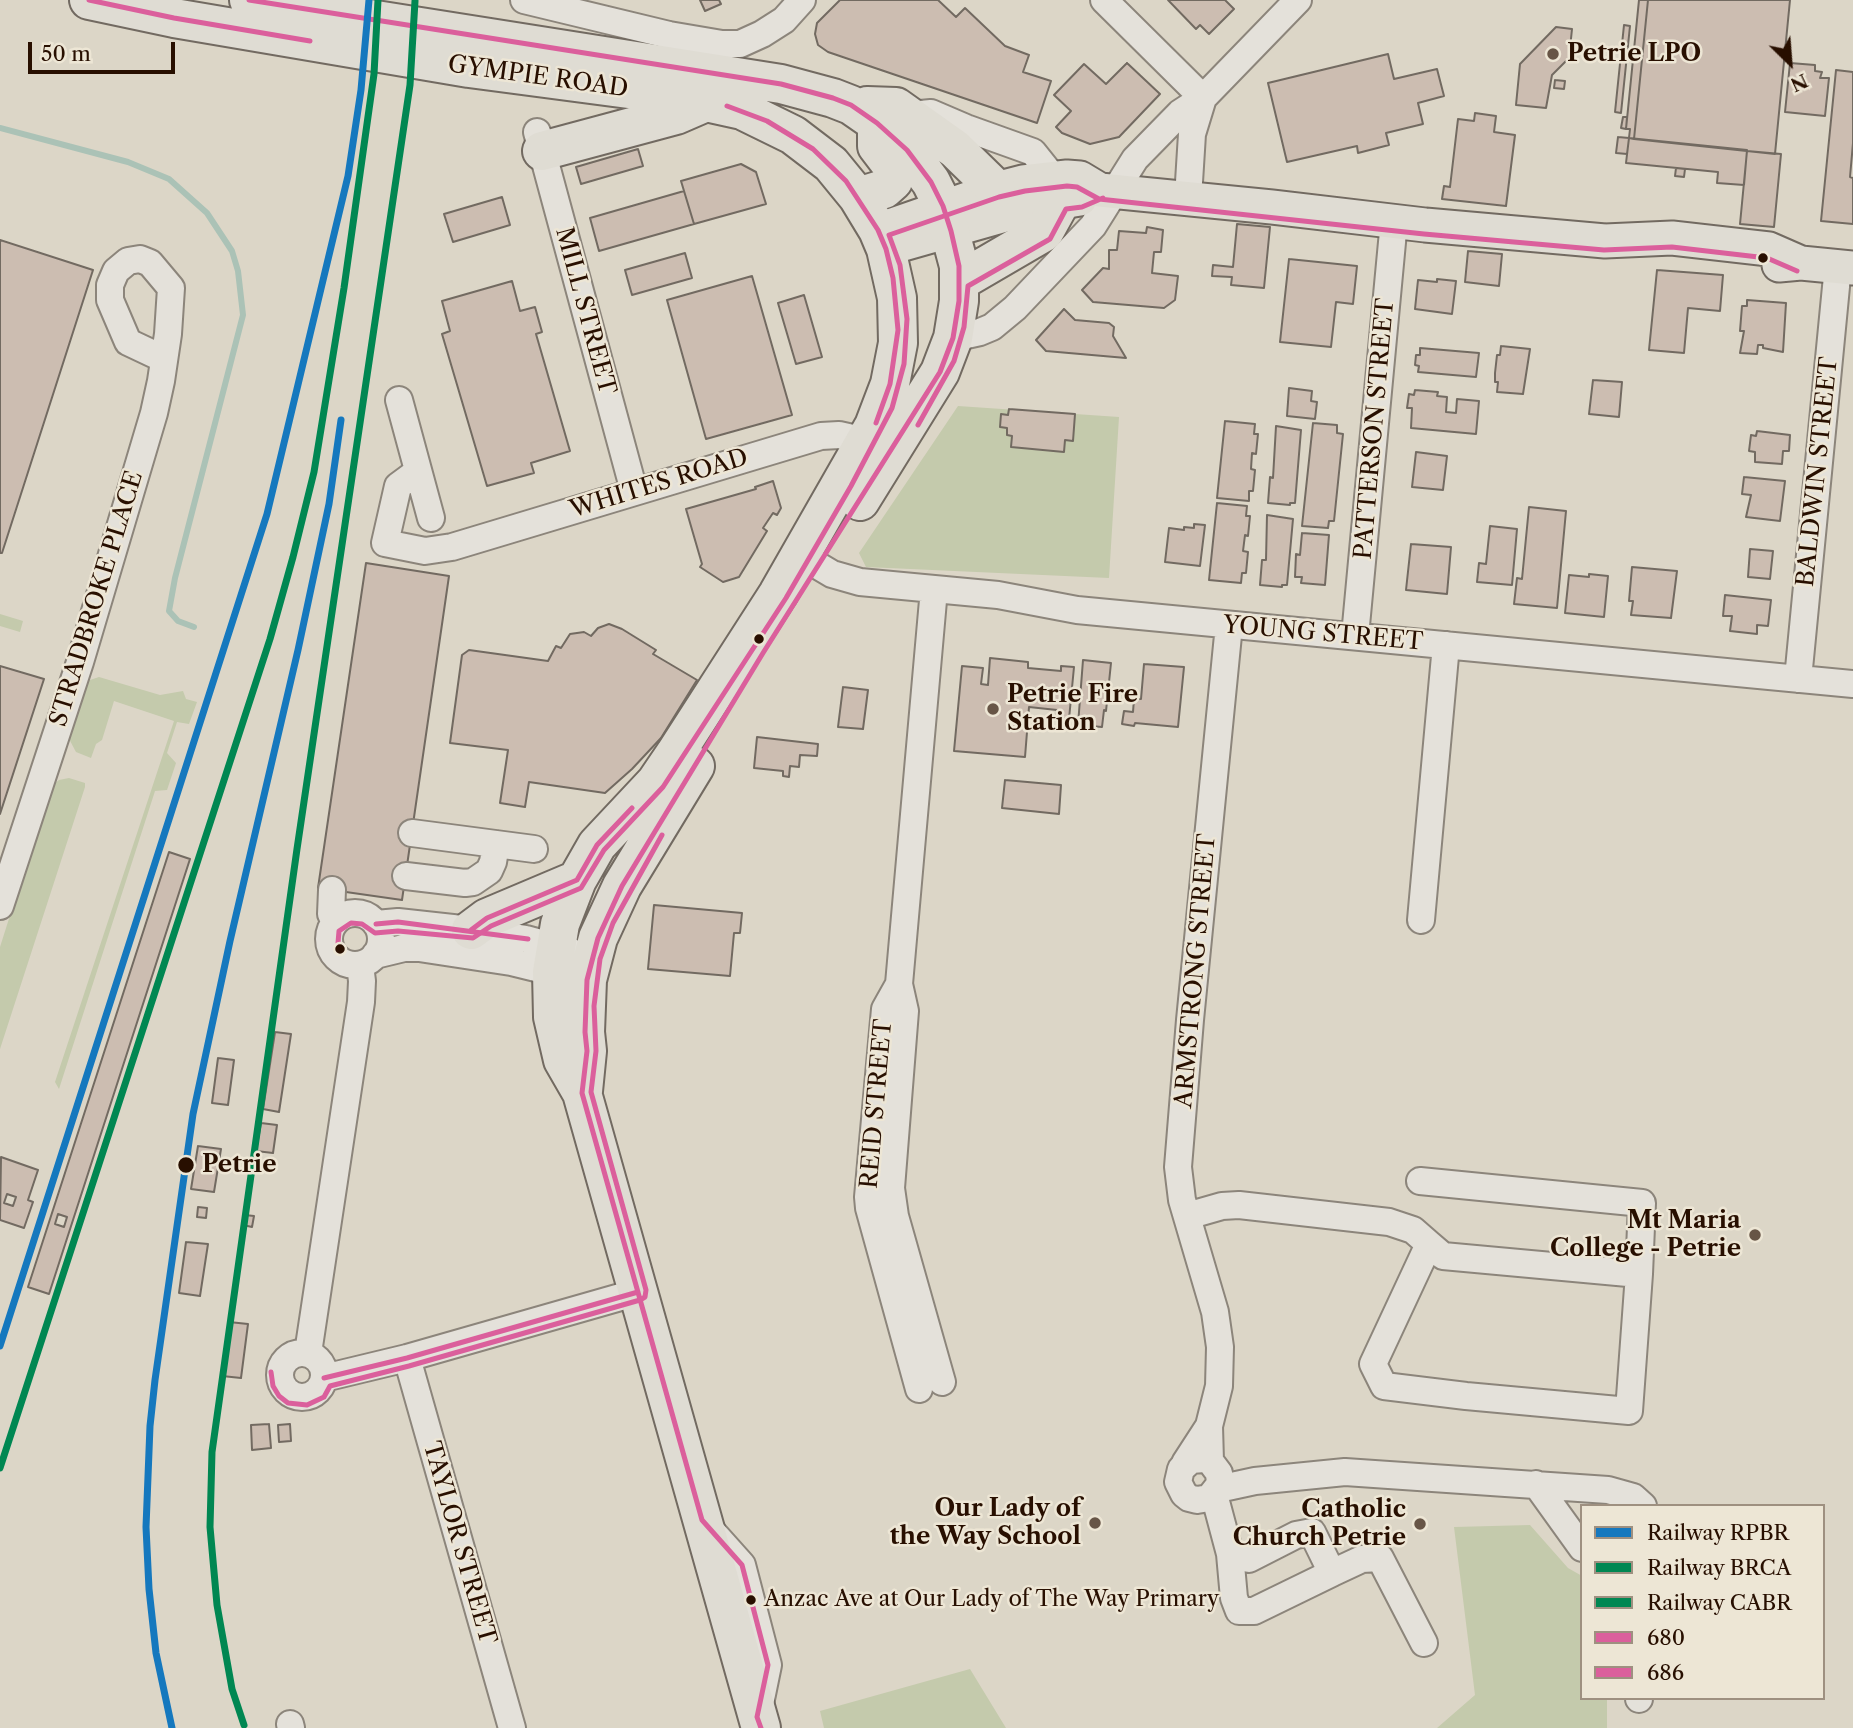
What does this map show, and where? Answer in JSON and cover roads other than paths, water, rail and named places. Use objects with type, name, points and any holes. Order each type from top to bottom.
[{"type":"highway","name":"GYMPIE ROAD","points":[[89,0],[174,18],[334,29],[465,52],[708,101],[742,110],[793,135],[831,164],[858,197],[882,240],[897,298],[898,343],[887,394],[809,561]]},
{"type":"highway","name":"GYMPIE ROAD","points":[[249,0],[334,29]]},
{"type":"highway","name":"GYMPIE ROAD","points":[[465,52],[781,85],[833,98],[879,114],[920,166],[947,219],[960,281],[953,338],[940,372],[809,561]]},
{"type":"highway","points":[[539,141],[676,115],[708,101]]},
{"type":"highway","points":[[858,197],[884,189],[893,181],[895,175],[890,160],[877,146],[879,114],[955,149],[996,189]]},
{"type":"highway","points":[[960,281],[1044,232],[1057,189]]},
{"type":"highway","points":[[759,1722],[582,1093],[587,1051],[565,905],[597,845],[656,782],[809,561]]},
{"type":"highway","points":[[572,964],[605,920],[809,561]]},
{"type":"highway","points":[[471,930],[487,918],[577,880]]},
{"type":"main road","points":[[947,219],[996,189],[1057,189],[1079,199],[1108,190],[1605,241],[1653,257],[1763,267],[1801,263],[1846,267]]},
{"type":"main road","points":[[882,240],[1057,189]]},
{"type":"street","points":[[524,0],[669,35],[722,44],[740,44],[762,34],[784,20],[802,0]]},
{"type":"street","points":[[1104,0],[1203,98]]},
{"type":"street","points":[[953,338],[980,332],[998,324],[1093,226],[1108,190],[1135,159],[1180,113],[1203,98],[1298,0]]},
{"type":"street","points":[[1188,198],[1192,134],[1203,98]]},
{"type":"street","points":[[879,114],[930,113],[1027,149],[1038,155],[1057,189]]},
{"type":"street","name":"MILL STREET","points":[[539,141],[634,491]]},
{"type":"street","name":"PATTERSON STREET","points":[[1355,636],[1394,221]]},
{"type":"street","name":"STRADBROKE PLACE","points":[[0,906],[80,662],[154,413],[164,359],[171,288],[150,263],[139,259],[128,261],[116,271],[110,285],[110,300],[128,342],[164,359]]},
{"type":"street","name":"BALDWIN STREET","points":[[1798,679],[1846,267]]},
{"type":"street","points":[[399,400],[432,518]]},
{"type":"street","name":"WHITES ROAD","points":[[418,472],[398,486],[382,554],[423,562],[452,547],[821,436],[839,435],[866,441]]},
{"type":"street","name":"YOUNG STREET","points":[[809,561],[844,579],[860,582],[1012,597],[1077,610],[1853,684]]},
{"type":"street","name":"REID STREET","points":[[931,1386],[892,1201],[892,1165],[905,1011],[899,984],[934,589]]},
{"type":"street","name":"ARMSTRONG STREET","points":[[1207,1480],[1209,1426],[1220,1386],[1220,1347],[1215,1312],[1178,1183],[1178,1167],[1229,625]]},
{"type":"street","points":[[1421,920],[1446,645]]},
{"type":"street","points":[[412,833],[534,849]]},
{"type":"street","points":[[407,870],[464,873],[475,868],[489,843]]},
{"type":"street","points":[[332,890],[331,914],[335,921]]},
{"type":"street","points":[[375,913],[398,922],[526,939],[572,964],[510,962],[419,948],[404,948],[368,960],[344,963],[332,952],[329,936],[335,921],[349,914],[375,913]]},
{"type":"street","points":[[308,1353],[362,981],[368,960],[381,939],[375,913]]},
{"type":"street","points":[[1420,1181],[1642,1203],[1629,1411],[1466,1396],[1384,1385],[1373,1364],[1429,1244]]},
{"type":"street","points":[[1187,1216],[1222,1206],[1239,1205],[1389,1222],[1413,1230],[1443,1256],[1639,1274]]},
{"type":"street","points":[[324,1378],[407,1358],[638,1292]]},
{"type":"street","points":[[308,1353],[318,1360],[324,1378],[317,1391],[305,1397],[291,1395],[281,1384],[280,1371],[287,1358],[293,1354],[308,1353]]},
{"type":"street","name":"TAYLOR STREET","points":[[407,1358],[512,1728]]},
{"type":"street","points":[[1424,1643],[1380,1558],[1362,1559],[1254,1611],[1239,1611],[1234,1598],[1230,1554],[1207,1480],[1255,1481],[1345,1472],[1621,1492],[1641,1504]]},
{"type":"street","points":[[1536,1484],[1580,1545]]},
{"type":"street","points":[[1230,1554],[1249,1559],[1296,1535],[1312,1532],[1332,1573]]},
{"type":"waterway","points":[[0,128],[128,162],[169,179],[207,213],[232,251],[238,271],[243,315],[175,578],[169,611],[178,621],[194,627]]},
{"type":"rail line","name":"RPBR","points":[[0,1346],[267,514],[348,176],[361,90],[369,0]]},
{"type":"rail line","name":"CABR","points":[[0,1468],[270,639],[293,557],[314,472],[344,288],[374,74],[378,0]]},
{"type":"rail line","name":"BRCA","points":[[244,1725],[232,1689],[217,1605],[210,1527],[212,1452],[297,849],[410,85],[415,1]]},
{"type":"rail line","name":"RPBR","points":[[172,1728],[156,1653],[149,1589],[146,1527],[150,1426],[155,1380],[193,1114],[298,650],[329,504],[341,420]]},
{"type":"place","name":"Petrie LPO","points":[[1553,54]]},
{"type":"place","name":"Petrie Fire Station","points":[[993,709]]},
{"type":"place","name":"Petrie","points":[[186,1165]]},
{"type":"place","name":"Mt Maria College - Petrie","points":[[1755,1235]]},
{"type":"place","name":"Our Lady of the Way School","points":[[1095,1523]]},
{"type":"place","name":"Catholic Church Petrie","points":[[1420,1524]]},
{"type":"place","name":"Anzac Ave at Our Lady of The Way Primary","points":[[751,1600]]}]
